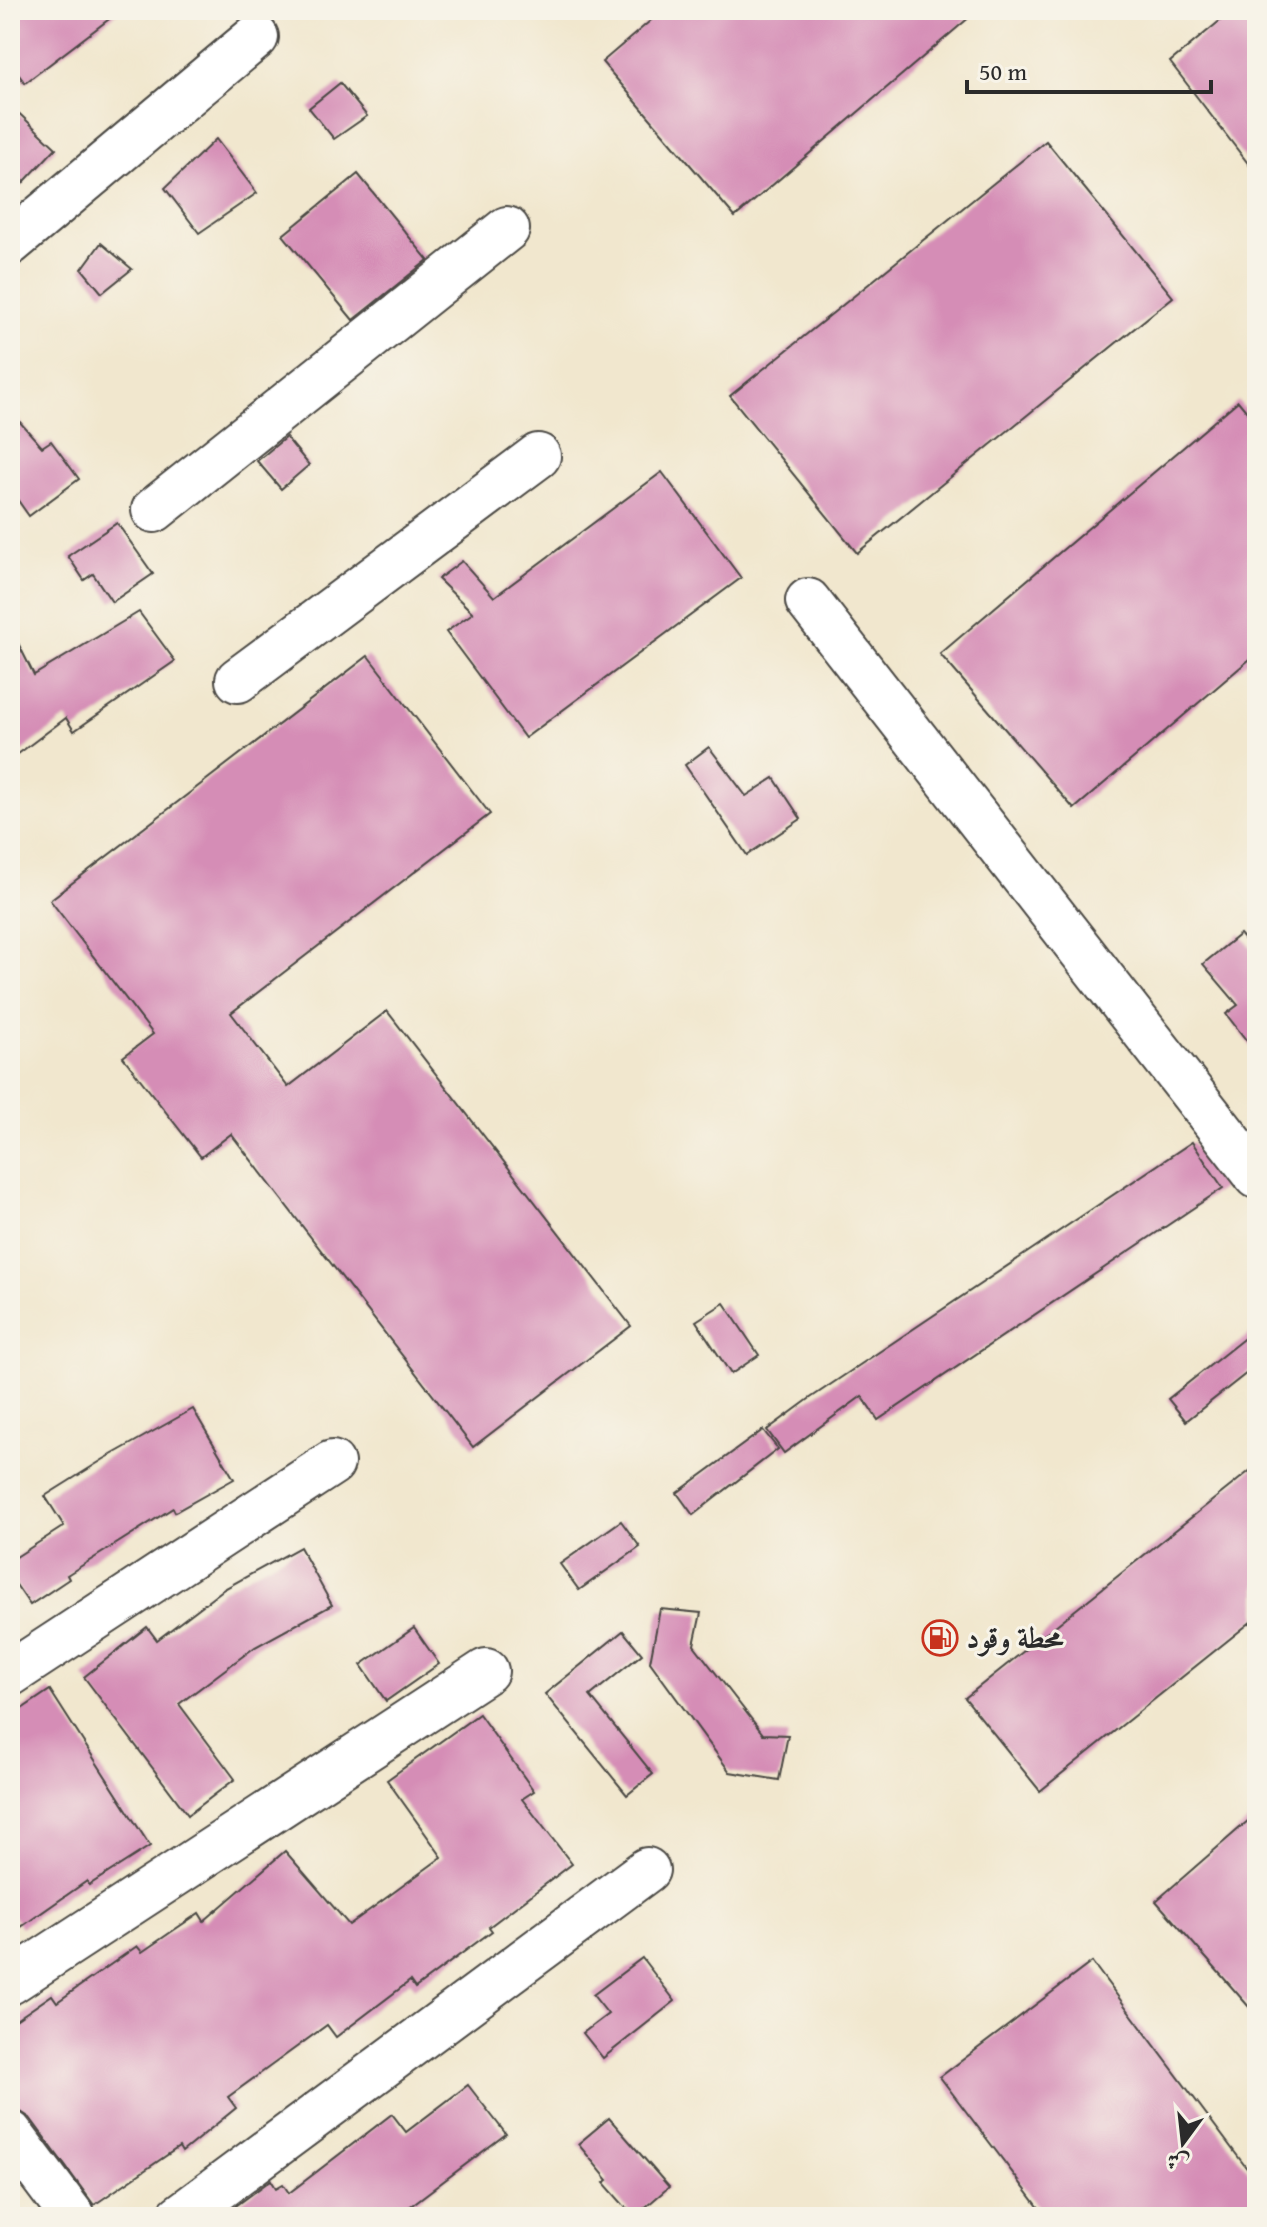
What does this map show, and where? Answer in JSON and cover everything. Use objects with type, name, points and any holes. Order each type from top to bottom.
[{"type":"street","points":[[10,243],[256,37]]},
{"type":"street","points":[[154,510],[507,229]]},
{"type":"street","points":[[238,680],[538,456]]},
{"type":"street","points":[[808,601],[1257,1176]]},
{"type":"street","points":[[10,1674],[332,1463]]},
{"type":"street","points":[[10,1982],[486,1671]]},
{"type":"street","points":[[179,2217],[647,1870]]},
{"type":"street","points":[[10,2133],[73,2217]]},
{"type":"building","points":[[10,10],[121,10],[25,83],[10,63]]},
{"type":"building","points":[[663,10],[978,10],[735,217],[602,62]]},
{"type":"building","points":[[1233,10],[1257,10],[1257,175],[1170,62]]},
{"type":"building","points":[[340,83],[367,116],[334,139],[309,108]]},
{"type":"building","points":[[10,105],[56,148],[10,197]]},
{"type":"building","points":[[216,139],[257,193],[199,233],[165,188]]},
{"type":"building","points":[[1046,141],[1173,297],[857,553],[730,396]]},
{"type":"building","points":[[358,174],[428,260],[353,320],[283,235]]},
{"type":"building","points":[[101,243],[132,269],[102,293],[82,269]]},
{"type":"building","points":[[1238,401],[1257,424],[1257,653],[1074,809],[940,654]]},
{"type":"building","points":[[10,411],[42,447],[51,441],[79,479],[29,516],[10,489]]},
{"type":"building","points":[[286,437],[309,465],[281,489],[257,461]]},
{"type":"building","points":[[662,472],[741,578],[525,738],[446,632],[473,613],[438,579],[462,561],[494,597]]},
{"type":"building","points":[[117,523],[153,574],[112,602],[93,574],[84,580],[68,556]]},
{"type":"building","points":[[139,612],[175,661],[74,731],[66,718],[10,760],[10,627],[34,675]]},
{"type":"building","points":[[368,656],[490,814],[231,1013],[288,1087],[387,1011],[631,1326],[473,1447],[231,1134],[201,1157],[123,1057],[153,1034],[50,900]]},
{"type":"building","points":[[709,747],[746,796],[774,778],[801,819],[747,855],[685,765]]},
{"type":"building","points":[[1240,934],[1257,954],[1257,1054],[1226,1014],[1238,1005],[1203,964]]},
{"type":"building","points":[[1192,1142],[1223,1188],[878,1420],[862,1396],[784,1453],[767,1430],[809,1399]]},
{"type":"building","points":[[724,1303],[759,1355],[731,1374],[696,1321]]},
{"type":"building","points":[[1257,1328],[1257,1365],[1186,1421],[1168,1399]]},
{"type":"building","points":[[193,1409],[234,1479],[175,1512],[173,1508],[67,1575],[69,1579],[30,1605],[10,1576],[10,1561],[64,1526],[45,1496]]},
{"type":"building","points":[[763,1430],[778,1449],[693,1515],[677,1493]]},
{"type":"building","points":[[1257,1465],[1257,1617],[1040,1791],[965,1698]]},
{"type":"building","points":[[621,1521],[640,1547],[579,1590],[560,1564]]},
{"type":"building","points":[[300,1547],[332,1605],[255,1647],[179,1704],[235,1779],[188,1815],[84,1677],[147,1627],[157,1640],[224,1589]]},
{"type":"building","points":[[660,1609],[701,1613],[694,1645],[763,1734],[788,1735],[779,1780],[730,1772],[650,1662]]},
{"type":"building","points":[[414,1628],[439,1664],[386,1701],[361,1665]]},
{"type":"building","points":[[623,1631],[642,1654],[590,1696],[653,1774],[627,1795],[545,1694]]},
{"type":"building","points":[[50,1690],[150,1846],[89,1885],[87,1881],[21,1927],[10,1911],[10,1717]]},
{"type":"building","points":[[479,1714],[534,1791],[522,1799],[572,1864],[489,1927],[492,1931],[415,1988],[410,1981],[336,2037],[327,2025],[228,2097],[236,2108],[182,2152],[179,2147],[94,2205],[30,2118],[18,2110],[10,2098],[10,2024],[52,1995],[57,2002],[137,1946],[142,1952],[199,1913],[204,1921],[285,1851],[349,1925],[442,1857],[387,1780]]},
{"type":"building","points":[[1257,1813],[1257,2016],[1156,1901]]},
{"type":"building","points":[[642,1958],[675,2001],[603,2058],[583,2033],[608,2014],[593,1995]]},
{"type":"building","points":[[1092,1962],[1257,2182],[1257,2217],[1046,2217],[940,2077]]},
{"type":"building","points":[[468,2085],[506,2134],[396,2217],[221,2217],[271,2180],[276,2188],[283,2184],[289,2193],[392,2114],[406,2132]]},
{"type":"building","points":[[609,2118],[669,2187],[634,2217],[604,2183],[608,2180],[578,2144]]},
{"type":"place","name":"محطة وقود","points":[[940,1638]]}]
